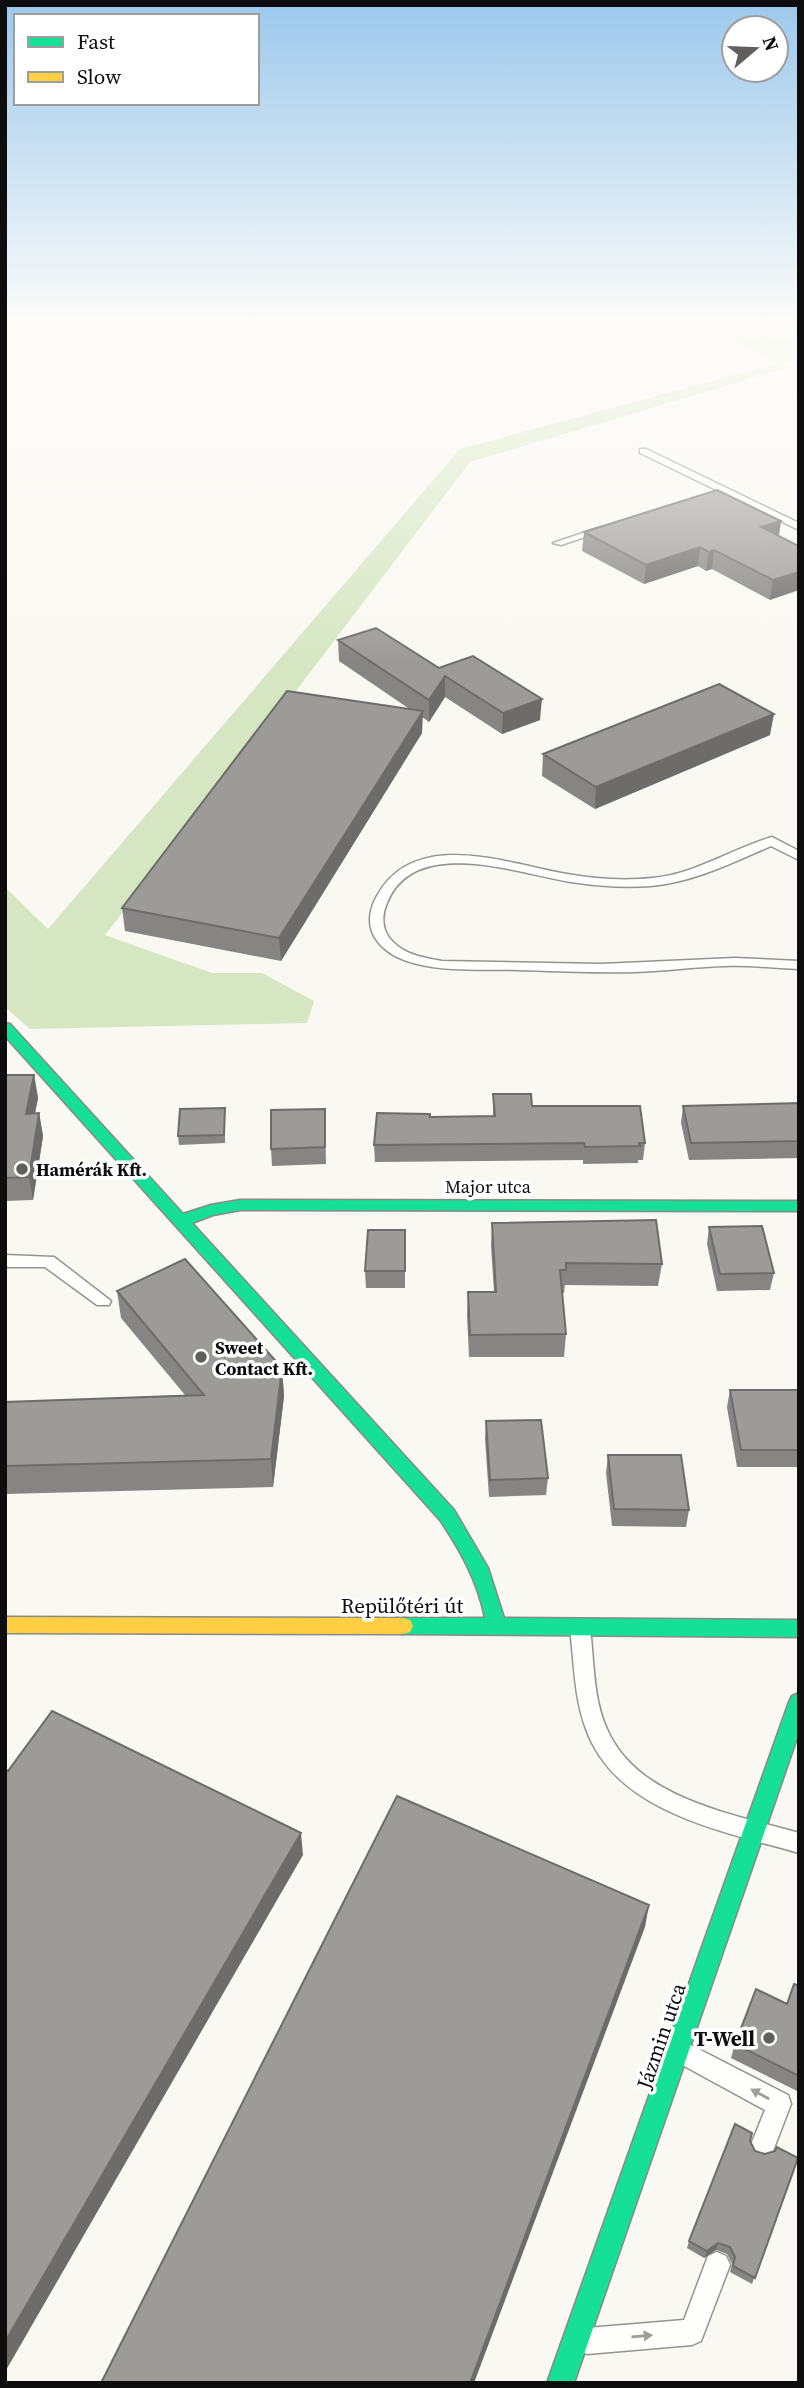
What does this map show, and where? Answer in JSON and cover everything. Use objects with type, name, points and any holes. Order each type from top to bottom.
[{"type":"street","points":[[5,1027],[447,1515],[471,1548],[486,1576],[496,1626]]},
{"type":"street","name":"Major utca","points":[[180,1221],[211,1210],[240,1205],[799,1206]]},
{"type":"street","name":"Repülőtéri út","points":[[5,1625],[799,1629]]},
{"type":"street","name":"Jázmin utca","points":[[560,2383],[799,1702]]},
{"type":"lane","points":[[643,451],[799,527]]},
{"type":"lane","points":[[714,496],[727,492]]},
{"type":"lane","points":[[558,543],[610,527]]},
{"type":"lane","points":[[799,856],[772,841],[691,874],[654,882],[627,883],[555,876],[484,860],[446,859],[418,865],[395,877],[380,902],[375,924],[382,942],[404,956],[434,965],[622,968],[738,962],[799,965]]},
{"type":"lane","points":[[5,1261],[48,1261],[103,1301]]},
{"type":"lane","points":[[579,1626],[596,1731],[614,1759],[634,1780],[666,1799],[799,1843]]},
{"type":"lane","points":[[678,2050],[779,2104],[762,2147]]},
{"type":"lane","points":[[574,2342],[692,2332],[717,2265]]},
{"type":"green space","points":[[499,438],[549,438],[470,462],[286,704],[105,935],[212,973],[262,973],[314,1001],[307,1023],[30,1029],[5,1007],[5,887],[48,929],[460,449]]},
{"type":"building","points":[[717,490],[781,521],[761,527],[799,546],[799,572],[773,580],[714,550],[709,552],[700,547],[646,565],[584,532]]},
{"type":"building","points":[[376,628],[439,668],[473,656],[542,699],[503,713],[445,676],[429,700],[338,640]]},
{"type":"building","points":[[719,684],[774,714],[596,787],[543,754]]},
{"type":"building","points":[[287,691],[423,711],[279,938],[122,908]]},
{"type":"building","points":[[5,1075],[34,1075],[26,1114],[39,1113],[29,1177],[5,1178]]},
{"type":"building","points":[[493,1094],[531,1094],[532,1106],[640,1106],[645,1143],[639,1143],[640,1146],[585,1147],[584,1143],[374,1145],[377,1113],[430,1114],[430,1117],[495,1116]]},
{"type":"building","points":[[799,1103],[799,1141],[691,1143],[683,1106]]},
{"type":"building","points":[[225,1108],[224,1135],[178,1136],[180,1109]]},
{"type":"building","points":[[325,1109],[325,1147],[271,1149],[271,1110]]},
{"type":"building","points":[[656,1220],[662,1264],[566,1263],[566,1270],[560,1270],[566,1334],[470,1335],[468,1292],[496,1292],[492,1223]]},
{"type":"building","points":[[762,1226],[774,1273],[720,1274],[709,1227]]},
{"type":"building","points":[[368,1230],[405,1230],[405,1271],[365,1271]]},
{"type":"building","name":"Sweet Contact Kft.","points":[[185,1259],[282,1368],[271,1459],[5,1466],[5,1402],[204,1395],[117,1291]]},
{"type":"building","points":[[730,1390],[799,1390],[799,1450],[741,1450]]},
{"type":"building","points":[[541,1420],[548,1478],[490,1480],[486,1421]]},
{"type":"building","points":[[608,1455],[681,1455],[689,1510],[614,1509]]},
{"type":"building","points":[[52,1711],[301,1833],[5,2342],[5,1770],[8,1771]]},
{"type":"building","points":[[397,1796],[649,1905],[470,2383],[101,2383]]},
{"type":"building","name":"T-Well","points":[[794,1984],[799,1986],[799,2076],[735,2044],[756,1989],[787,2004]]},
{"type":"building","points":[[735,2124],[752,2133],[750,2141],[755,2151],[765,2154],[775,2151],[777,2147],[798,2158],[755,2278],[733,2266],[735,2257],[730,2247],[718,2243],[707,2251],[689,2241]]},
{"type":"traffic: fast","points":[[5,1027],[447,1515],[478,1568],[489,1595],[496,1626]]},
{"type":"traffic: fast","points":[[180,1221],[211,1210],[240,1205],[799,1206]]},
{"type":"traffic: fast","points":[[403,1626],[799,1629]]},
{"type":"traffic: fast","points":[[560,2383],[799,1702]]},
{"type":"traffic: slow","points":[[5,1625],[403,1626]]},
{"type":"place","name":"Hamérák Kft.","points":[[22,1169]]},
{"type":"place","name":"Sweet Contact Kft.","points":[[201,1357]]},
{"type":"place","name":"T-Well","points":[[769,2038]]}]
